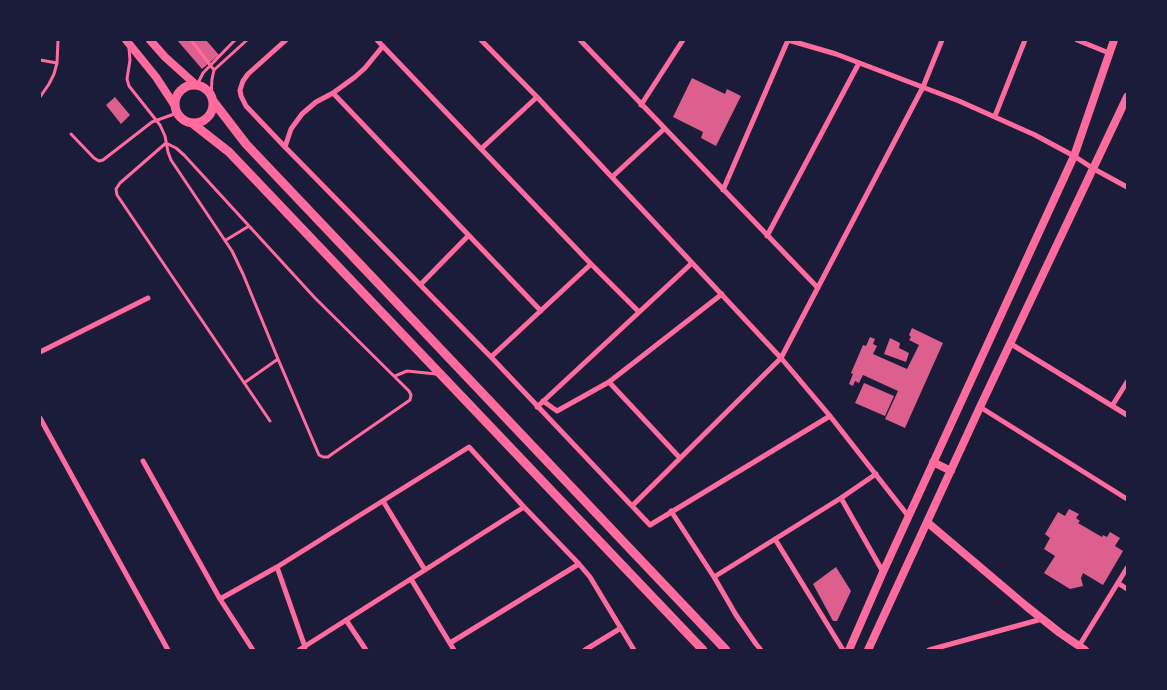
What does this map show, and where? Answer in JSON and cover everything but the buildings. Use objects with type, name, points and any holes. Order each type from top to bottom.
[{"type":"main road","points":[[703,650],[229,152],[192,123],[181,118],[176,110],[176,97],[181,89],[185,86],[196,85],[205,88],[246,144],[726,650]]},
{"type":"main road","points":[[192,123],[203,121],[208,117],[211,112],[212,99]]},
{"type":"street","points":[[127,40],[156,77],[176,110]]},
{"type":"street","points":[[150,40],[165,57],[196,85]]},
{"type":"street","points":[[286,40],[245,77],[240,90],[246,106],[421,284],[650,525],[830,416]]},
{"type":"street","points":[[377,40],[639,312]]},
{"type":"street","points":[[481,40],[612,176],[782,358],[909,517]]},
{"type":"street","points":[[580,40],[818,288]]},
{"type":"street","points":[[641,104],[683,40]]},
{"type":"street","points":[[724,190],[788,40],[836,54],[995,116],[1035,135],[1127,187]]},
{"type":"street","points":[[632,506],[782,358],[923,87],[942,40]]},
{"type":"street","points":[[995,116],[1025,40]]},
{"type":"street","points":[[1077,40],[1109,53]]},
{"type":"street","points":[[849,650],[1074,156],[1114,40]]},
{"type":"street","points":[[285,147],[291,129],[302,114],[316,102],[344,86],[365,68],[383,46]]},
{"type":"street","points":[[767,236],[859,63]]},
{"type":"street","points":[[333,93],[541,310]]},
{"type":"street","points":[[481,149],[537,97]]},
{"type":"street","points":[[868,650],[980,407],[1127,98]]},
{"type":"street","points":[[612,176],[664,128]]},
{"type":"street","points":[[421,284],[468,236]]},
{"type":"street","points":[[537,407],[692,263]]},
{"type":"street","points":[[491,357],[591,264]]},
{"type":"street","points":[[543,401],[557,411],[609,382],[722,294]]},
{"type":"street","points":[[40,352],[148,298]]},
{"type":"street","points":[[1011,344],[1127,415]]},
{"type":"street","points":[[609,382],[680,458]]},
{"type":"street","points":[[1112,406],[1127,382]]},
{"type":"street","points":[[980,407],[1127,499]]},
{"type":"street","points":[[40,418],[168,650]]},
{"type":"street","points":[[220,599],[277,567],[469,447],[590,577],[634,650]]},
{"type":"street","points":[[143,461],[220,599],[253,650]]},
{"type":"street","points":[[933,462],[951,471]]},
{"type":"street","points":[[714,577],[876,474]]},
{"type":"street","points":[[840,498],[883,572]]},
{"type":"street","points":[[382,501],[425,570]]},
{"type":"street","points":[[277,567],[302,648],[524,507]]},
{"type":"street","points":[[671,511],[736,615],[761,650]]},
{"type":"street","points":[[927,522],[1042,619],[1082,648],[1127,568]]},
{"type":"street","points":[[776,539],[843,650]]},
{"type":"street","points":[[450,643],[579,564]]},
{"type":"street","points":[[411,579],[454,650]]},
{"type":"street","points":[[1118,583],[1127,589]]},
{"type":"street","points":[[929,650],[1042,619]]},
{"type":"street","points":[[346,620],[366,650]]},
{"type":"street","points":[[585,650],[621,628]]},
{"type":"street","points":[[955,643],[957,650]]},
{"type":"lane","points":[[40,97],[54,74],[57,63],[58,40]]},
{"type":"lane","points":[[127,40],[130,52],[127,79],[129,86],[163,130],[168,152],[171,160],[226,240],[241,268],[319,454],[323,457],[332,454],[410,400],[411,393],[395,376],[314,298],[184,155],[166,143]]},
{"type":"lane","points":[[191,40],[214,70]]},
{"type":"lane","points":[[196,85],[210,64],[235,40]]},
{"type":"lane","points":[[212,99],[214,70],[247,40]]},
{"type":"lane","points":[[40,60],[57,63]]},
{"type":"lane","points":[[71,134],[94,158],[100,161],[147,124],[176,110]]},
{"type":"lane","points":[[166,143],[120,183],[116,189],[117,195],[270,421]]},
{"type":"lane","points":[[226,240],[249,226]]},
{"type":"lane","points":[[244,383],[278,359]]},
{"type":"lane","points":[[395,376],[408,371],[440,374]]}]
